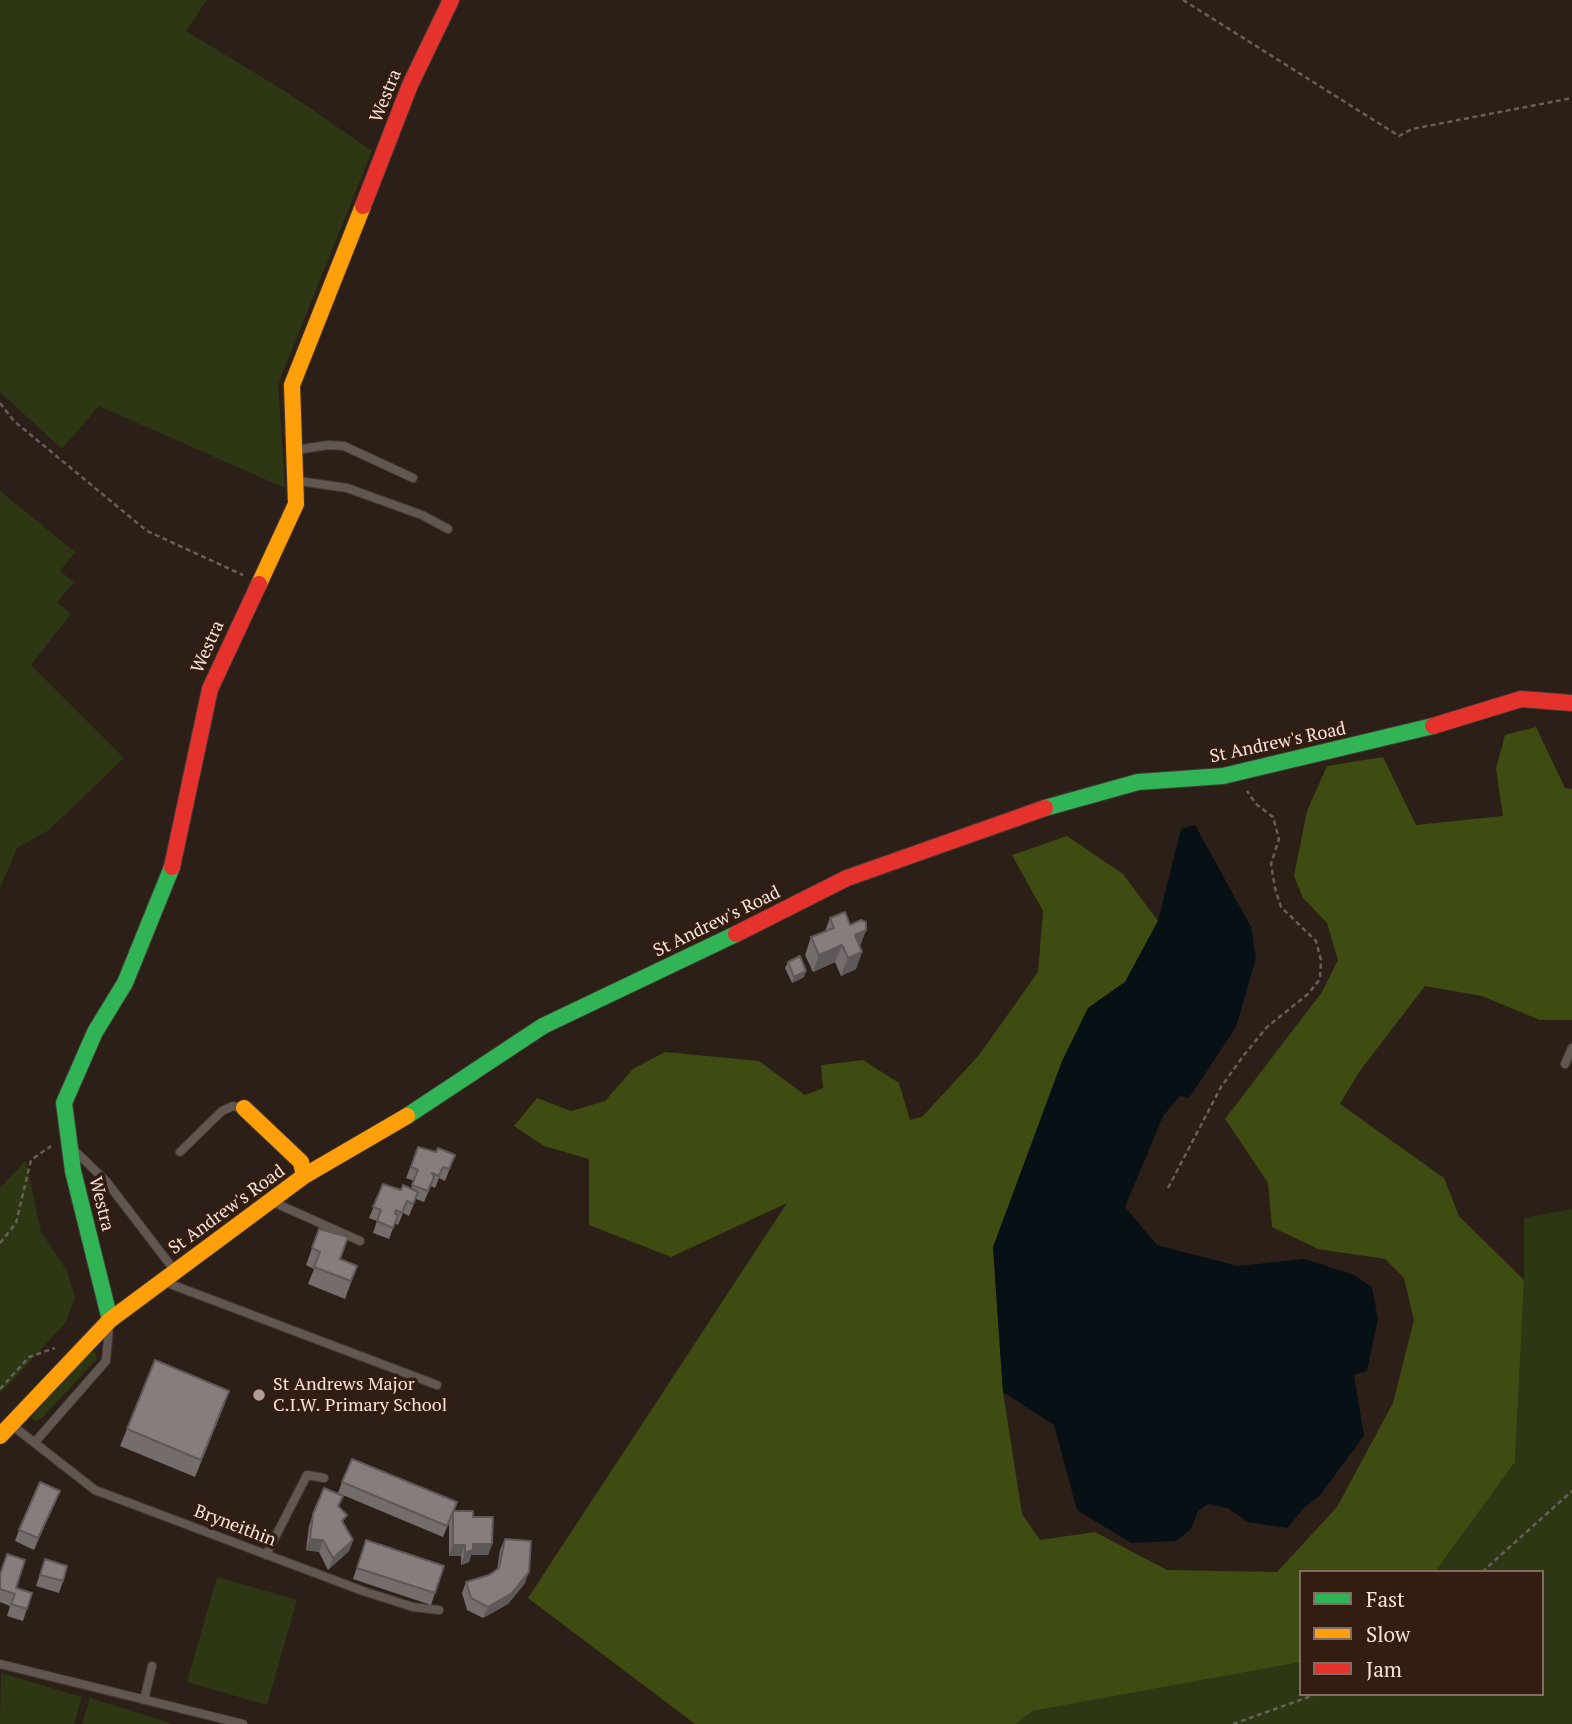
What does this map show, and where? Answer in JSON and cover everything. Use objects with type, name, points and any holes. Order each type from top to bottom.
[{"type":"street","name":"Westra","points":[[110,1320],[68,1140],[64,1104],[95,1031],[125,984],[171,874],[210,689],[257,581],[296,504],[292,385],[411,85],[451,0]]},
{"type":"street","name":"St Andrew's Road","points":[[5,1430],[110,1320],[304,1176],[428,1103],[543,1026],[803,902],[847,878],[1069,800],[1138,782],[1235,774],[1416,731],[1521,699],[1572,703]]},
{"type":"street","points":[[244,1108],[301,1162],[304,1176]]},
{"type":"lane","points":[[296,450],[328,445],[344,446],[413,478]]},
{"type":"lane","points":[[296,481],[347,488],[405,508],[448,529]]},
{"type":"lane","points":[[1564,1064],[1572,1048]]},
{"type":"lane","points":[[180,1152],[222,1111],[233,1106],[244,1108]]},
{"type":"lane","points":[[68,1140],[106,1181],[169,1277],[437,1385]]},
{"type":"lane","points":[[271,1201],[360,1241]]},
{"type":"lane","points":[[35,1442],[106,1362],[110,1320]]},
{"type":"lane","name":"Bryneithin","points":[[5,1430],[35,1442],[65,1470],[95,1490],[375,1595],[413,1607],[439,1610]]},
{"type":"lane","points":[[266,1555],[307,1475],[324,1478]]},
{"type":"lane","points":[[0,1664],[243,1724]]},
{"type":"lane","points":[[144,1700],[152,1666]]},
{"type":"path","points":[[1183,0],[1399,136],[1412,129],[1572,98]]},
{"type":"path","points":[[0,403],[14,421],[147,531],[257,581]]},
{"type":"path","points":[[1168,1188],[1221,1087],[1244,1055],[1267,1027],[1308,994],[1320,979],[1321,960],[1317,941],[1281,906],[1275,888],[1271,864],[1279,839],[1272,817],[1256,804],[1235,774]]},
{"type":"path","points":[[0,1243],[16,1223],[31,1160],[68,1140]]},
{"type":"path","points":[[0,1389],[29,1357],[67,1345]]},
{"type":"path","points":[[1484,1570],[1572,1491]]},
{"type":"path","points":[[1233,1724],[1311,1696]]},
{"type":"green space","points":[[0,0],[207,0],[186,31],[288,93],[372,151],[278,384],[285,488],[99,406],[62,449],[0,392]]},
{"type":"green space","points":[[0,491],[75,552],[60,571],[74,582],[57,602],[71,614],[31,665],[124,758],[49,830],[17,848],[0,888]]},
{"type":"green space","points":[[1536,727],[1565,788],[1572,789],[1572,1020],[1540,1020],[1482,996],[1425,986],[1359,1072],[1340,1104],[1444,1178],[1459,1216],[1524,1280],[1515,1462],[1436,1570],[1299,1570],[1299,1662],[1032,1711],[1016,1724],[695,1724],[528,1598],[787,1203],[671,1257],[589,1225],[589,1159],[544,1146],[514,1126],[537,1098],[571,1111],[605,1101],[633,1069],[665,1052],[759,1061],[805,1095],[823,1088],[821,1065],[863,1060],[899,1083],[910,1120],[922,1117],[979,1055],[1038,972],[1043,911],[1012,855],[1067,836],[1123,874],[1158,921],[1125,982],[1088,1008],[993,1247],[1003,1392],[1022,1514],[1040,1540],[1095,1532],[1167,1570],[1277,1572],[1337,1507],[1393,1403],[1414,1320],[1404,1278],[1385,1259],[1318,1249],[1272,1227],[1268,1183],[1225,1119],[1322,992],[1338,960],[1327,923],[1303,898],[1294,876],[1307,811],[1327,766],[1383,757],[1416,825],[1503,816],[1496,769],[1505,735]]},
{"type":"green space","points":[[26,1160],[41,1232],[67,1271],[75,1298],[66,1322],[0,1394],[0,1188]]},
{"type":"green space","points":[[1572,1209],[1572,1724],[1016,1724],[1031,1711],[1299,1662],[1299,1696],[1544,1696],[1544,1570],[1436,1570],[1515,1462],[1524,1280],[1524,1218]]},
{"type":"green space","points":[[90,1352],[95,1352],[97,1359],[42,1418],[34,1421],[31,1417]]},
{"type":"green space","points":[[217,1577],[297,1600],[267,1705],[187,1682]]},
{"type":"green space","points":[[1,1673],[82,1697],[74,1724],[0,1724]]},
{"type":"green space","points":[[90,1698],[171,1723],[82,1724]]},
{"type":"shaded area","points":[[1195,825],[1251,927],[1256,958],[1236,1027],[1189,1098],[1180,1096],[1163,1116],[1125,1207],[1157,1245],[1237,1266],[1305,1259],[1354,1275],[1372,1287],[1378,1319],[1367,1371],[1354,1375],[1364,1436],[1320,1495],[1304,1508],[1287,1528],[1248,1522],[1228,1508],[1209,1504],[1198,1511],[1191,1529],[1176,1541],[1131,1543],[1077,1510],[1054,1425],[1003,1392],[993,1247],[1062,1061],[1088,1008],[1125,982],[1158,921],[1181,829]]},
{"type":"building","points":[[845,912],[850,925],[861,920],[866,922],[866,930],[855,935],[862,952],[848,958],[842,945],[819,955],[811,937],[834,928],[830,918]]},
{"type":"building","points":[[800,956],[806,971],[794,977],[788,962]]},
{"type":"building","points":[[418,1147],[436,1152],[438,1148],[455,1155],[449,1169],[443,1167],[439,1176],[432,1173],[434,1177],[428,1191],[412,1185],[418,1170],[411,1167]]},
{"type":"building","points":[[383,1184],[401,1190],[403,1185],[418,1192],[413,1204],[407,1201],[402,1213],[396,1210],[395,1214],[398,1215],[393,1228],[377,1221],[381,1210],[373,1207]]},
{"type":"building","points":[[319,1229],[348,1237],[340,1259],[357,1266],[351,1281],[314,1267],[320,1252],[312,1248]]},
{"type":"building","name":"St Andrews Major C.I.W. Primary School","points":[[155,1360],[229,1391],[201,1460],[127,1429]]},
{"type":"building","points":[[352,1459],[457,1502],[447,1526],[342,1482]]},
{"type":"building","points":[[40,1482],[60,1491],[38,1538],[19,1530]]},
{"type":"building","points":[[324,1488],[343,1496],[338,1506],[347,1515],[342,1521],[353,1540],[333,1558],[323,1540],[310,1539],[313,1514]]},
{"type":"building","points":[[453,1511],[473,1511],[473,1517],[493,1517],[492,1544],[473,1544],[473,1550],[465,1553],[465,1545],[453,1545]]},
{"type":"building","points":[[505,1539],[531,1541],[529,1572],[512,1593],[488,1607],[471,1598],[466,1582],[489,1575],[499,1568]]},
{"type":"building","points":[[366,1540],[444,1566],[435,1593],[357,1568]]},
{"type":"building","points":[[7,1554],[25,1560],[16,1588],[32,1593],[27,1609],[11,1604],[15,1594],[0,1589],[0,1575]]},
{"type":"building","points":[[45,1559],[67,1566],[63,1581],[40,1575]]},
{"type":"traffic: fast","points":[[1045,808],[1138,782],[1223,776],[1433,726]]},
{"type":"traffic: fast","points":[[110,1320],[73,1171],[64,1103],[95,1032],[125,983],[172,867]]},
{"type":"traffic: fast","points":[[407,1116],[543,1026],[736,934]]},
{"type":"traffic: slow","points":[[259,584],[296,504],[292,385],[363,206]]},
{"type":"traffic: slow","points":[[244,1108],[301,1162],[304,1176]]},
{"type":"traffic: slow","points":[[0,1436],[110,1320],[304,1176],[407,1116]]},
{"type":"traffic: jam","points":[[363,206],[410,85],[451,0]]},
{"type":"traffic: jam","points":[[172,867],[210,689],[259,584]]},
{"type":"traffic: jam","points":[[1433,726],[1521,699],[1572,703]]},
{"type":"traffic: jam","points":[[736,934],[847,878],[1045,808]]},
{"type":"place","name":"St Andrews Major C.I.W. Primary School","points":[[259,1395]]}]
